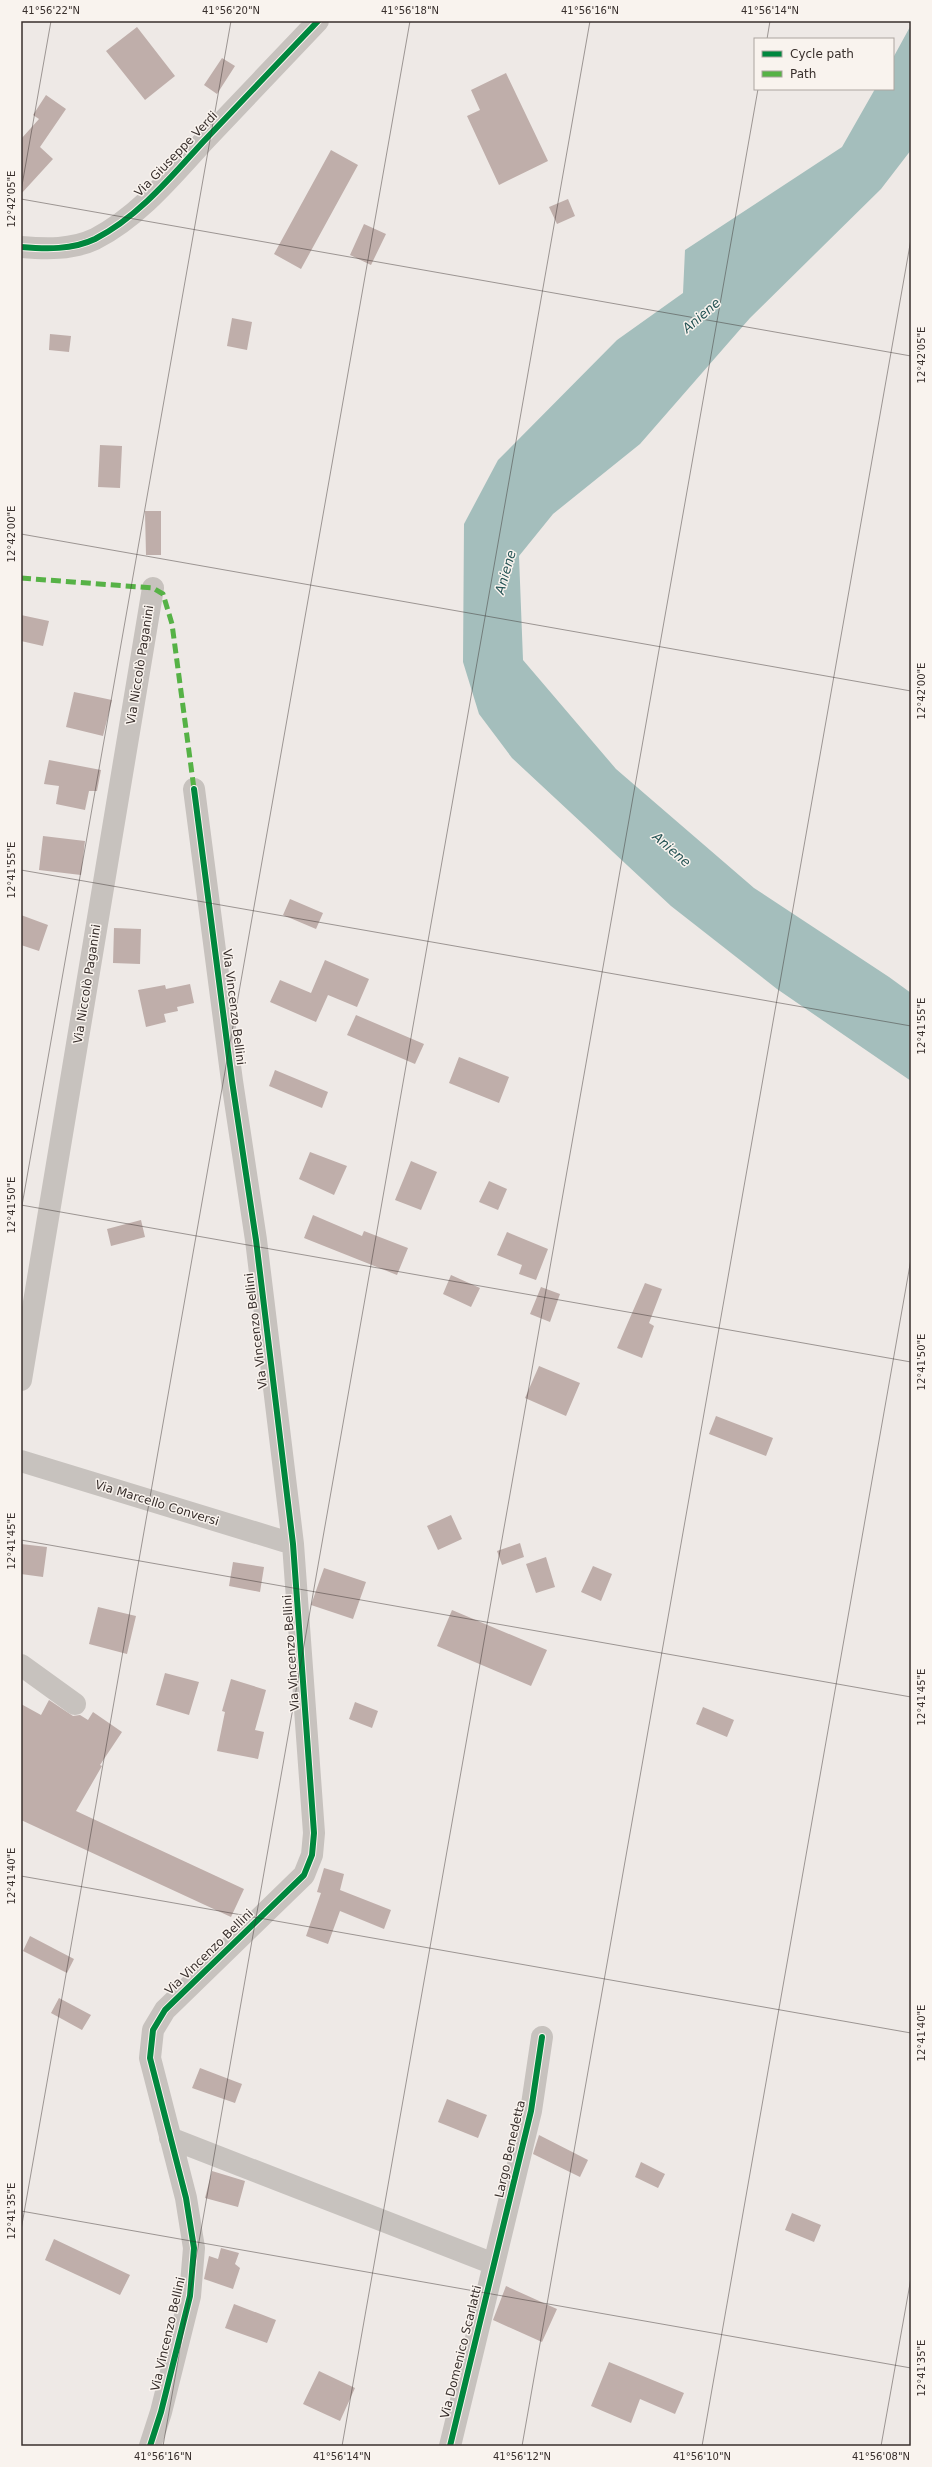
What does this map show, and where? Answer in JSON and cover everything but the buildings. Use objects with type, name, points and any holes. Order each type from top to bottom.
[{"type":"street","name":"Via Giuseppe Verdi","points":[[21,248],[49,249],[71,247],[94,239],[113,229],[166,182],[318,21]]},
{"type":"street","name":"Via Niccolò Paganini","points":[[21,1380],[153,588]]},
{"type":"street","name":"Via Vincenzo Bellini","points":[[150,2446],[161,2412],[190,2296],[193,2271],[191,2222],[150,2058],[151,2039],[156,2023],[173,2002],[298,1883],[304,1875],[312,1856],[314,1818],[293,1544],[256,1240],[232,1081],[194,789]]},
{"type":"street","name":"Via Marcello Conversi","points":[[21,1461],[293,1544]]},
{"type":"street","points":[[21,1665],[75,1704]]},
{"type":"street","name":"Largo Benedetta","points":[[494,2264],[531,2111],[542,2037]]},
{"type":"street","points":[[170,2138],[494,2264]]},
{"type":"street","name":"Via Domenico Scarlatti","points":[[450,2446],[494,2264]]},
{"type":"water","name":"Aniene","points":[[911,25],[911,150],[881,189],[750,318],[640,444],[553,514],[519,556],[523,660],[616,769],[754,888],[911,993],[911,1081],[777,989],[671,906],[512,758],[479,714],[463,662],[464,524],[498,460],[617,340],[683,293],[685,250],[842,147],[874,90],[894,90],[894,56]]},
{"type":"marked path","points":[[21,578],[153,588],[163,594],[172,624],[194,789]]},
{"type":"cycle path","points":[[21,247],[59,248],[86,243],[111,230],[126,219],[140,208],[166,182],[318,21]]},
{"type":"cycle path","points":[[150,2446],[161,2412],[190,2296],[194,2248],[186,2198],[150,2058],[153,2030],[165,2010],[304,1875],[312,1855],[314,1833],[293,1544],[256,1240],[232,1081],[194,789]]},
{"type":"cycle path","points":[[450,2446],[531,2111],[542,2037]]}]
